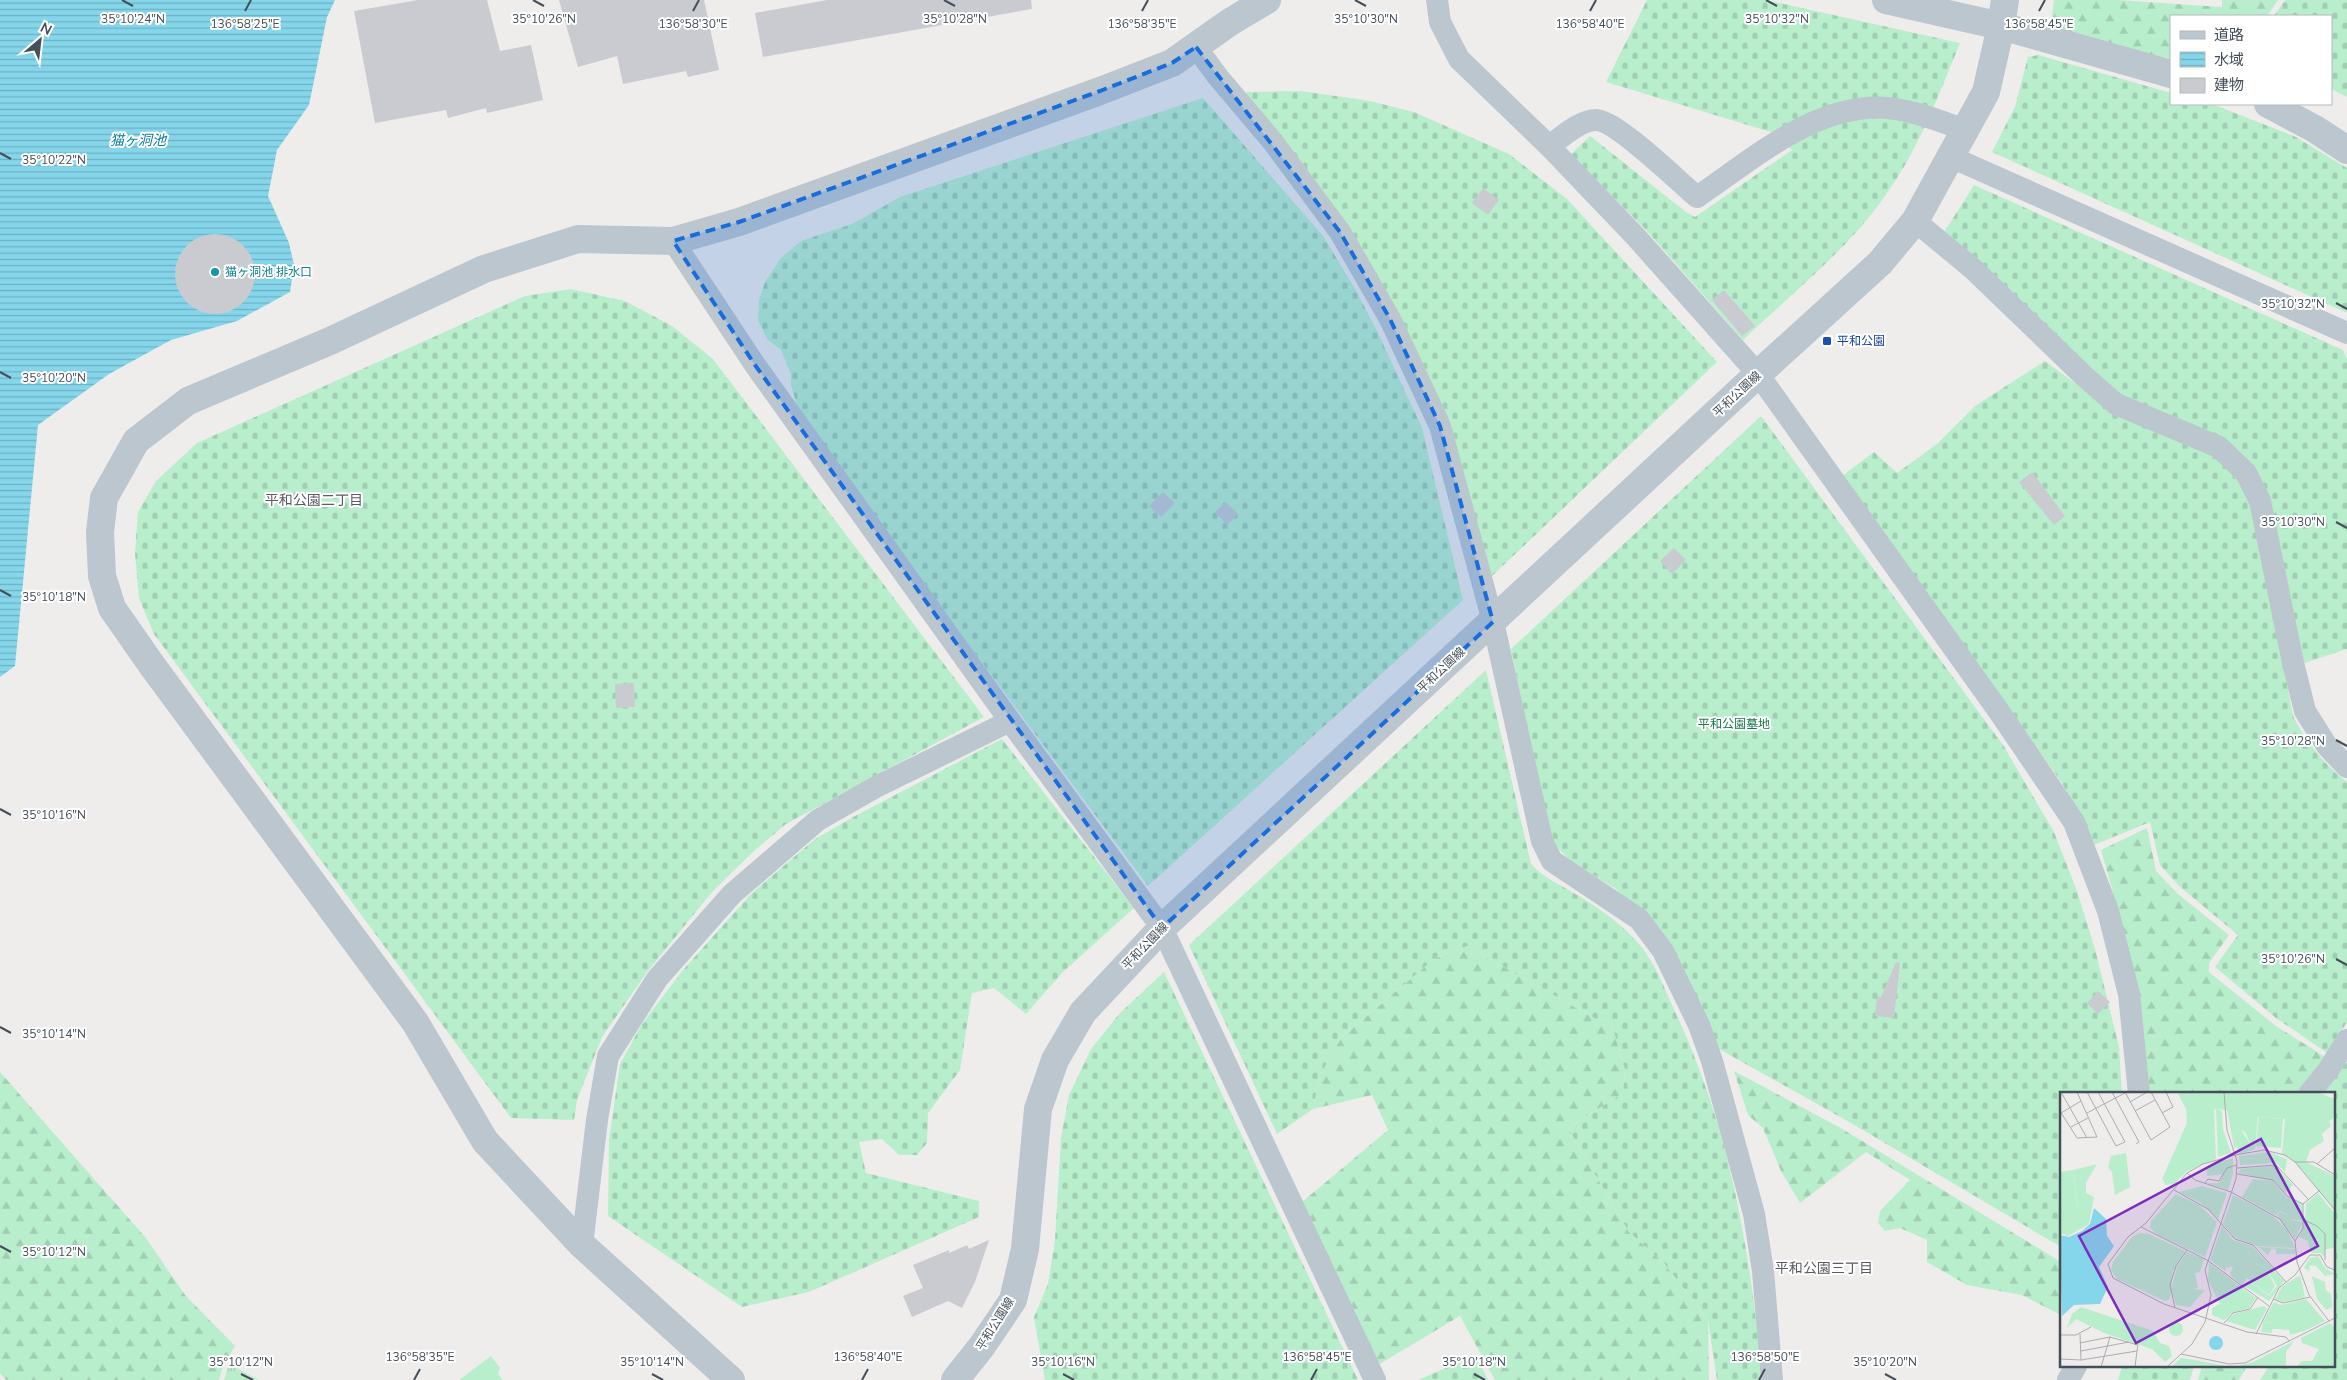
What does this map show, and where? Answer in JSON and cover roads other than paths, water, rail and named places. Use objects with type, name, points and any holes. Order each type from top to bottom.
[{"type":"street","points":[[731,1380],[582,1244],[485,1141],[415,1022],[130,636],[112,608],[102,576],[100,532],[104,498],[136,441],[188,401],[330,341],[484,269],[578,239],[673,241],[739,222],[1100,92],[1172,63],[1230,22],[1267,0]]},
{"type":"street","points":[[1436,0],[1440,22],[1459,59],[1549,146],[1636,236],[1758,374],[2000,713],[2074,822],[2108,911],[2128,994],[2139,1092]]},
{"type":"street","points":[[1886,0],[2003,13],[2170,74]]},
{"type":"street","name":"平和公園線","points":[[955,1380],[982,1346],[1013,1300],[1024,1250],[1038,1109],[1055,1060],[1082,1012],[1162,928],[1880,263],[1915,221],[1986,92],[2003,13]]},
{"type":"street","points":[[1196,47],[1218,77],[1273,142],[1340,232],[1390,319],[1440,426],[1494,622],[1542,841],[1552,861],[1639,919],[1663,951],[1699,1025],[1712,1060],[1754,1214],[1762,1271],[1772,1380]]},
{"type":"street","points":[[2270,105],[2315,129],[2347,150]]},
{"type":"street","points":[[1549,146],[1584,123],[1597,120],[1618,129],[1697,197],[1791,135],[1816,122],[1854,110],[1896,110],[1923,115],[1966,130]]},
{"type":"street","points":[[1951,157],[2347,333]]},
{"type":"street","points":[[1915,221],[1973,269],[2084,376],[2116,404],[2219,447],[2246,474],[2260,501],[2293,663],[2305,711],[2327,746],[2347,767]]},
{"type":"street","points":[[673,241],[755,365],[1162,928],[1375,1380]]},
{"type":"street","points":[[582,1244],[597,1120],[608,1056],[658,979],[732,894],[818,820],[876,787],[1010,720]]},
{"type":"street","points":[[2311,1092],[2345,1047]]},
{"type":"street","points":[[2068,1380],[2075,1368]]},
{"type":"water","name":"猫ヶ洞池","points":[[0,0],[335,0],[327,17],[309,105],[277,150],[268,196],[289,243],[294,265],[290,292],[237,321],[171,340],[109,374],[38,425],[15,666],[0,677]]},
{"type":"place","name":"猫ヶ洞池 排水口","points":[[215,272]]},
{"type":"place","name":"平和公園","points":[[1827,341]]},
{"type":"district","name":"平和公園二丁目","points":[[314,500]]},
{"type":"district","name":"平和公園三丁目","points":[[1824,1268]]},
{"type":"park label","name":"平和公園墓地","points":[[1734,724]]}]
